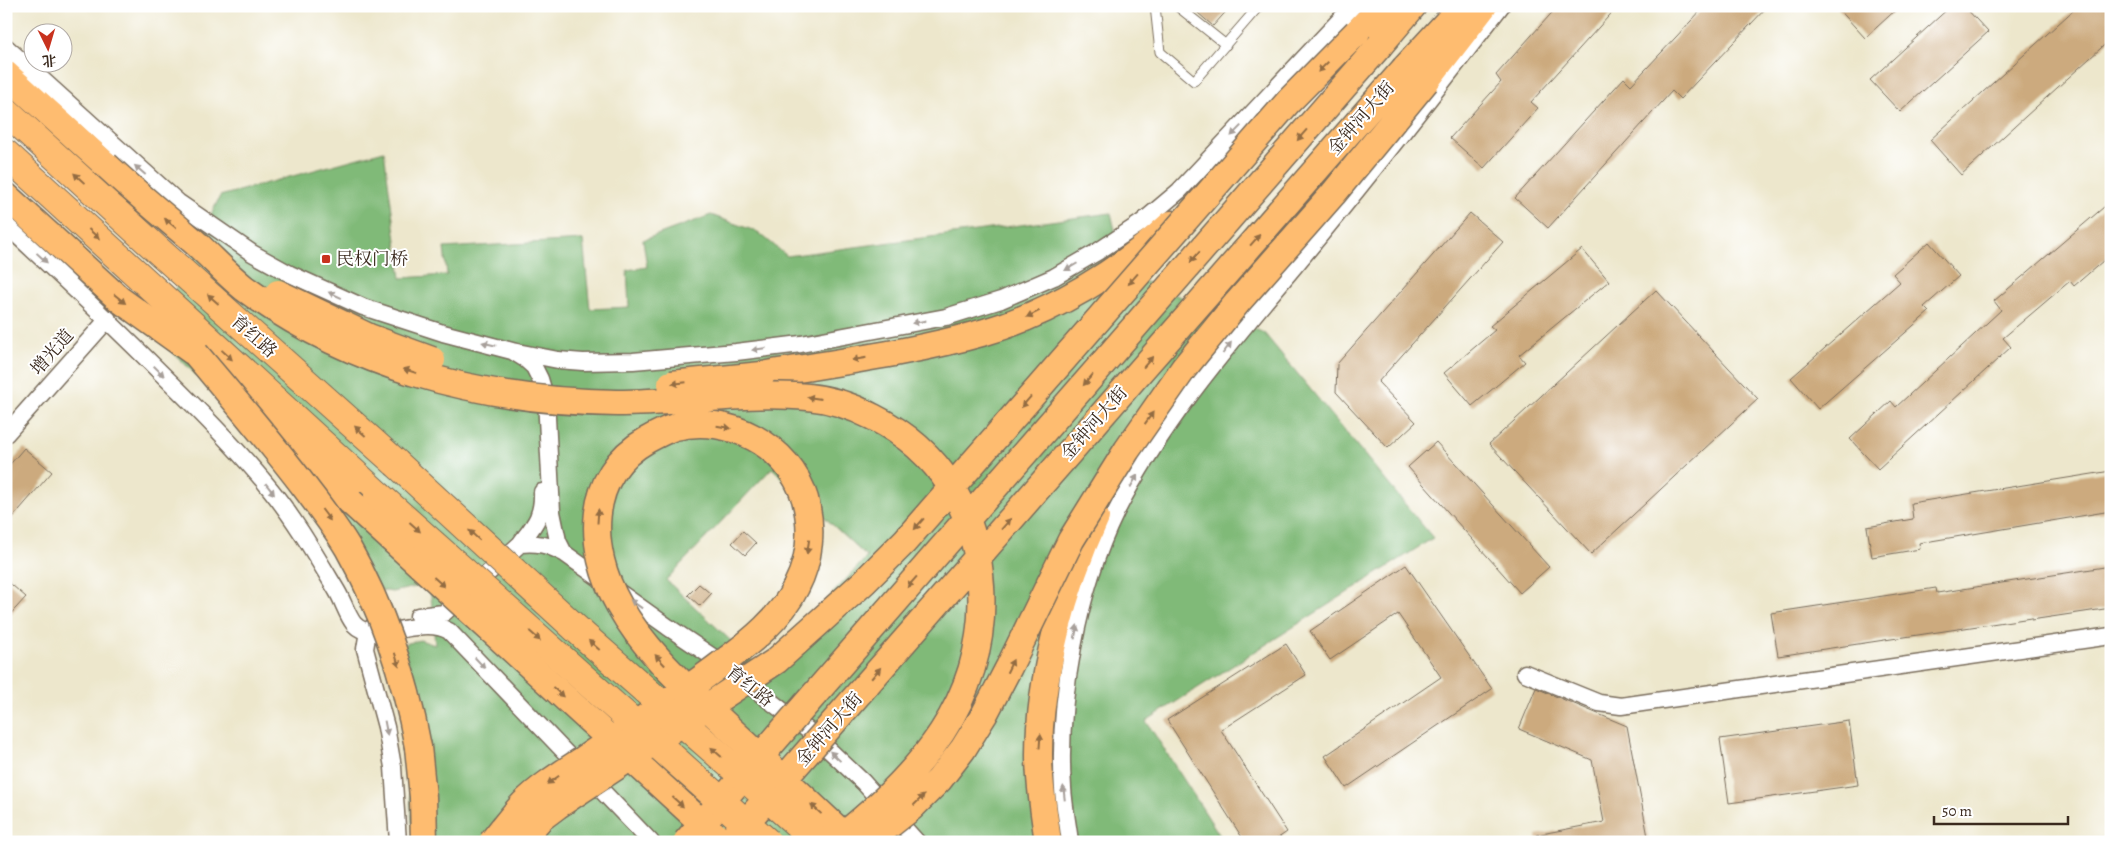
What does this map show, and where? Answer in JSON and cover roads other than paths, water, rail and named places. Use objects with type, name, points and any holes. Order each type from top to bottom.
[{"type":"highway","name":"育红路","points":[[6,110],[584,636],[818,842]]},
{"type":"highway","name":"育红路","points":[[6,154],[393,508],[767,842]]},
{"type":"main road","points":[[520,842],[541,818],[557,806],[776,661],[864,582],[905,541],[1289,101],[1382,6]]},
{"type":"main road","name":"金钟河大街","points":[[686,842],[1413,6]]},
{"type":"main road","name":"金钟河大街","points":[[729,842],[1416,75],[1462,6]]},
{"type":"main road","points":[[868,842],[911,808],[939,780],[963,750],[1005,675],[1071,540],[1127,450],[1196,354],[1333,194],[1416,75],[1484,6]]},
{"type":"main road","points":[[6,74],[242,286],[310,330],[369,357],[460,385],[518,396],[584,402],[675,401],[777,395],[812,397],[838,402],[861,411],[892,426],[912,440],[946,478],[964,509],[979,569],[981,590],[976,650],[959,702],[947,726],[931,750],[902,784],[835,842]]},
{"type":"main road","points":[[201,248],[247,277],[313,310],[369,337],[434,361],[500,378],[569,387],[630,388],[762,375],[912,350],[986,332],[1024,318],[1098,280],[1138,252],[1226,173]]},
{"type":"main road","points":[[6,196],[119,299],[196,354],[300,450],[351,502],[722,842]]},
{"type":"main road","points":[[196,354],[283,458],[332,523],[348,548],[373,598],[393,647],[414,723],[421,773],[424,842]]},
{"type":"main road","points":[[492,842],[525,803],[544,786],[598,748],[678,695],[686,690],[694,685],[734,655],[785,606],[796,587],[804,569],[810,530],[808,510],[795,475],[765,444],[749,435],[731,428],[697,425],[676,427],[658,433],[639,444],[625,456],[612,474],[602,493],[598,508],[597,545],[602,566],[619,606],[656,656],[686,688],[693,694],[700,700],[852,842]]},
{"type":"main road","points":[[1048,842],[1041,792],[1039,755],[1046,676],[1053,643],[1082,546],[1127,450]]},
{"type":"street","points":[[6,48],[178,202],[252,252],[290,274],[362,307],[443,333],[512,351],[558,360],[633,361],[802,344],[946,317],[1001,300],[1054,277],[1098,252],[1134,228],[1178,191],[1353,6]]},
{"type":"street","points":[[1070,842],[1063,778],[1064,730],[1070,665],[1084,599],[1101,548],[1116,513],[1134,479],[1177,413],[1239,332],[1398,141],[1501,6]]},
{"type":"street","points":[[6,225],[108,319],[227,439],[256,472],[304,537],[362,628],[365,650],[386,727],[393,767],[398,842]]},
{"type":"street","name":"增光道","points":[[6,434],[108,319]]},
{"type":"street","points":[[512,351],[534,367],[546,399],[554,527],[564,552]]},
{"type":"street","points":[[362,628],[386,620],[444,613],[520,544],[540,517],[542,508],[538,400],[550,376],[562,366],[576,361]]},
{"type":"street","name":"育红路","points":[[520,544],[542,543],[564,552],[717,660],[809,731],[863,782],[917,842]]},
{"type":"street","points":[[452,607],[449,615],[450,624],[455,636]]},
{"type":"street","points":[[362,628],[378,633],[412,626],[432,625],[444,628],[455,636],[651,842]]},
{"type":"street","points":[[1525,673],[1599,703],[1621,706],[2111,636]]},
{"type":"lane","points":[[1155,6],[1160,52],[1194,81],[1259,6]]},
{"type":"lane","points":[[1177,6],[1226,45]]},
{"type":"place","name":"民权门桥","points":[[326,259]]}]
